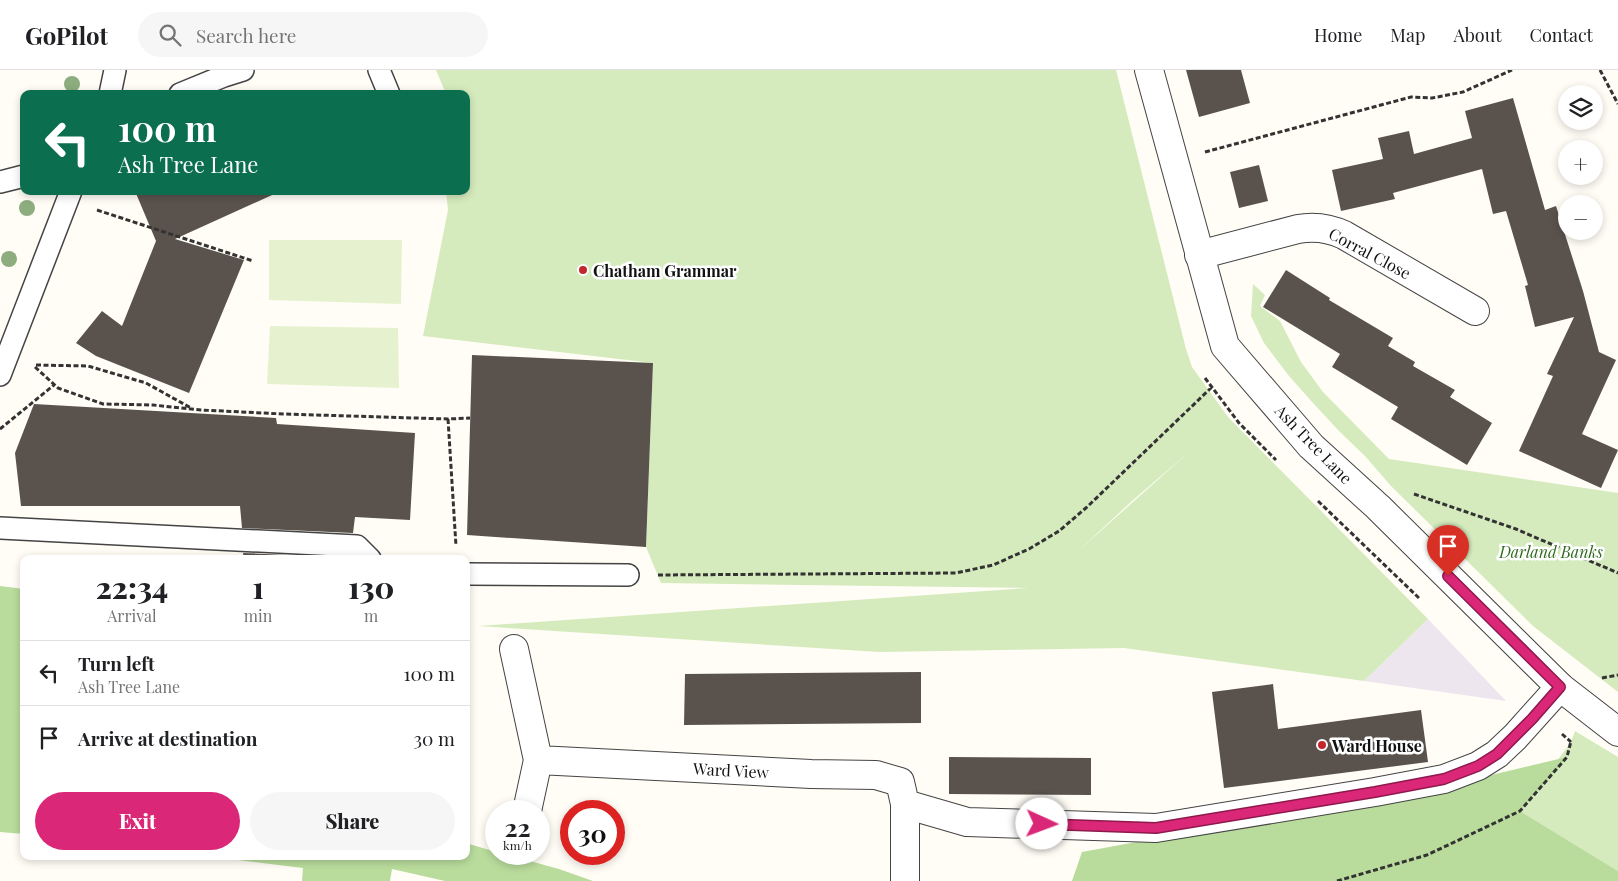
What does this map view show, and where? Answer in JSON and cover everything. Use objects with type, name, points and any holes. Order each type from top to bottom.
[{"type":"street","name":"Ash Tree Lane","points":[[1149,70],[1225,346],[1311,446],[1378,508],[1560,687],[1618,732]]},
{"type":"street","name":"Corral Close","points":[[1199,255],[1307,227],[1325,228],[1344,235],[1475,311]]},
{"type":"street","points":[[514,650],[538,760],[530,800]]},
{"type":"street","points":[[906,804],[967,822],[1156,828],[1375,792],[1444,779],[1478,766],[1497,754],[1515,737],[1560,687]]},
{"type":"street","name":"Ward View","points":[[538,760],[812,774],[876,775],[900,782],[906,804],[905,881]]},
{"type":"lane","points":[[114,90],[115,70]]},
{"type":"lane","points":[[190,90],[243,70]]},
{"type":"lane","points":[[379,70],[387,90]]},
{"type":"lane","points":[[0,182],[20,177]]},
{"type":"lane","points":[[0,375],[5,343],[69,196]]},
{"type":"lane","points":[[0,528],[357,546],[366,555]]},
{"type":"lane","points":[[470,574],[628,575]]},
{"type":"path","points":[[1173,162],[1218,148],[1411,97],[1432,98],[1463,92],[1512,70]]},
{"type":"path","points":[[1600,70],[1618,104]]},
{"type":"path","points":[[69,196],[253,261]]},
{"type":"path","points":[[194,409],[146,383],[88,366],[33,365],[58,388],[102,404],[153,405],[194,409],[448,419],[470,418]]},
{"type":"path","points":[[628,575],[956,573],[993,565],[1029,549],[1059,531],[1087,508],[1208,390],[1242,365]]},
{"type":"path","points":[[0,429],[54,385]]},
{"type":"path","points":[[448,419],[456,549]]},
{"type":"path","points":[[1409,492],[1516,529],[1618,573]]},
{"type":"path","points":[[1337,881],[1427,855],[1520,811],[1566,757],[1573,736]]},
{"type":"shaded area","points":[[1428,619],[1506,701],[1364,681]]},
{"type":"green space","points":[[436,70],[1116,70],[1192,367],[1228,417],[1428,619],[1364,681],[1124,648],[879,652],[478,626],[1028,588],[661,583],[646,547],[653,363],[423,336],[448,210],[446,195],[470,195],[470,90],[444,90]],"holes":[[[1190,451],[1076,553],[1132,501]]]},
{"type":"green space","points":[[269,240],[402,240],[401,304],[269,300]]},
{"type":"green space","name":"Darland Banks","points":[[1253,284],[1265,295],[1260,306],[1280,321],[1301,362],[1323,392],[1389,459],[1618,493],[1618,692],[1533,626],[1391,486],[1365,456],[1313,403],[1289,376],[1264,343],[1251,316]]},
{"type":"green space","points":[[270,326],[398,328],[399,388],[267,384]]},
{"type":"green space","points":[[0,586],[20,588],[20,834],[0,832]]},
{"type":"green space","points":[[1575,731],[1618,757],[1618,871],[1520,811],[1571,742]]},
{"type":"green space","points":[[1567,757],[1520,811],[1618,871],[1618,881],[1072,881],[1082,852],[1462,782]]},
{"type":"green space","points":[[470,844],[485,849],[485,865],[544,865],[593,881],[445,881],[392,869],[390,881],[302,881],[303,868],[238,860],[470,860]]},
{"type":"building","points":[[1186,70],[1241,70],[1250,103],[1199,117]]},
{"type":"building","points":[[1513,98],[1545,210],[1556,206],[1558,212],[1558,240],[1567,240],[1599,352],[1616,360],[1582,434],[1618,450],[1601,488],[1519,451],[1553,376],[1547,374],[1574,317],[1535,327],[1525,286],[1528,285],[1506,211],[1493,214],[1482,169],[1393,193],[1395,199],[1341,211],[1332,170],[1383,159],[1378,138],[1409,131],[1414,154],[1472,138],[1465,111]]},
{"type":"building","points":[[1259,165],[1268,201],[1239,208],[1230,172]]},
{"type":"building","points":[[137,195],[272,195],[175,239],[244,260],[189,393],[96,356],[76,343],[102,311],[122,326],[156,241]]},
{"type":"building","points":[[1286,270],[1330,298],[1329,300],[1393,338],[1388,346],[1415,362],[1413,366],[1455,390],[1450,397],[1492,423],[1467,465],[1391,419],[1398,407],[1332,367],[1340,354],[1263,307]]},
{"type":"building","points":[[472,355],[653,363],[646,547],[467,535]]},
{"type":"building","points":[[34,404],[276,418],[277,424],[415,433],[410,520],[355,517],[353,533],[242,528],[240,506],[21,506],[15,453]]},
{"type":"building","points":[[243,553],[286,555],[243,555]]},
{"type":"building","points":[[921,672],[921,723],[684,725],[685,674]]},
{"type":"building","name":"Ward House","points":[[1273,684],[1278,729],[1421,710],[1428,762],[1224,788],[1212,692]]},
{"type":"building","points":[[949,757],[1091,758],[1091,795],[949,794]]},
{"type":"place","name":"Chatham Grammar","points":[[583,270]]},
{"type":"place","name":"Ward House","points":[[1322,745]]},
{"type":"route","points":[[1042,824],[1156,828],[1444,779],[1485,762],[1497,754],[1515,737],[1560,687],[1448,576]]}]
